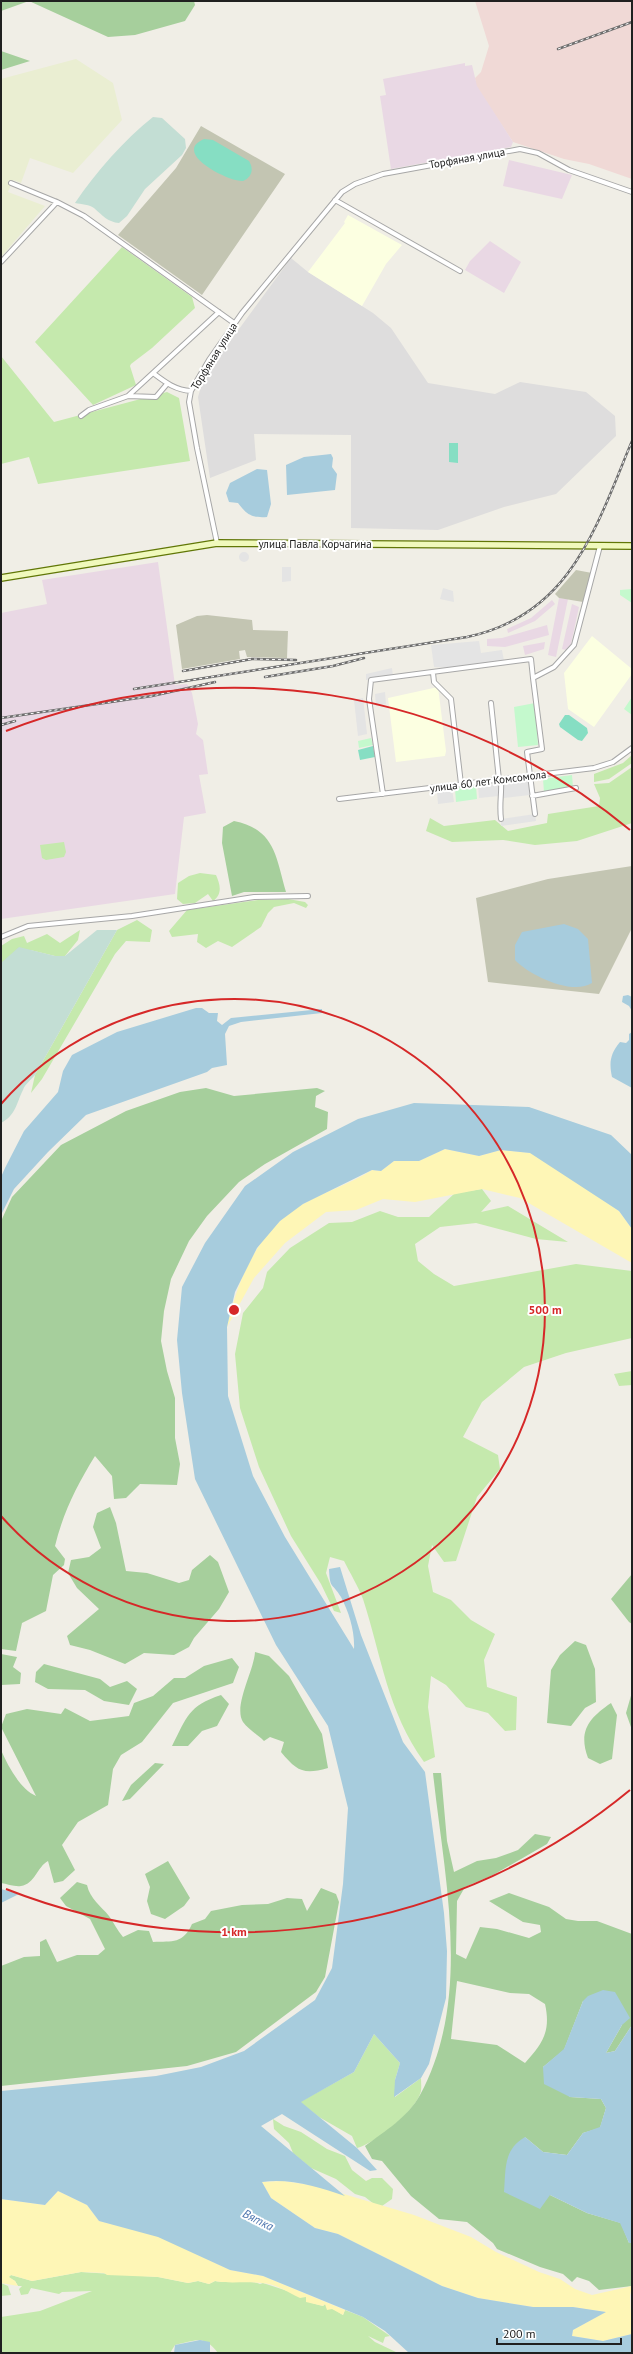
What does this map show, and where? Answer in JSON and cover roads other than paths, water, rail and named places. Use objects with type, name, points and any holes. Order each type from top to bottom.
[{"type":"main road","name":"улица Павла Корчагина","points":[[1,578],[217,543],[632,546]]},
{"type":"street","name":"Торфяная улица","points":[[217,543],[189,402],[191,391],[209,360],[234,323],[335,200],[350,186],[383,174],[512,150],[538,153],[569,170],[632,192]]},
{"type":"street","points":[[11,183],[57,202],[94,223],[234,323]]},
{"type":"street","points":[[335,200],[460,271]]},
{"type":"street","points":[[1,262],[57,202]]},
{"type":"street","points":[[128,396],[219,312]]},
{"type":"street","points":[[153,373],[167,384],[181,390],[191,391]]},
{"type":"street","points":[[81,416],[88,410],[128,396],[156,397],[167,384]]},
{"type":"street","points":[[533,678],[554,667],[574,644],[600,546]]},
{"type":"street","points":[[383,794],[369,699],[371,680],[531,659],[542,749],[527,752],[535,814]]},
{"type":"street","points":[[433,673],[434,682],[451,699],[461,784]]},
{"type":"street","points":[[369,699],[374,698]]},
{"type":"street","points":[[490,703],[502,796],[499,802],[501,819]]},
{"type":"street","name":"улица 60 лет Комсомола","points":[[340,799],[594,768],[613,762],[632,748]]},
{"type":"street","points":[[532,796],[576,788]]},
{"type":"street","points":[[1,937],[28,926],[132,916],[254,897],[308,896]]},
{"type":"water","points":[[331,454],[333,458],[332,467],[337,474],[335,490],[287,495],[286,465],[304,457]]},
{"type":"water","points":[[257,469],[267,470],[271,504],[267,517],[250,515],[238,503],[229,502],[226,493],[230,483]]},
{"type":"water","points":[[564,924],[578,929],[588,939],[592,983],[574,987],[551,982],[530,972],[515,960],[515,945],[522,932]]},
{"type":"water","points":[[628,995],[632,997],[632,1011],[629,1006],[622,1002],[623,996]]},
{"type":"water","points":[[196,1008],[202,1008],[209,1013],[218,1013],[217,1021],[222,1025],[231,1018],[322,1009],[322,1013],[241,1022],[229,1026],[225,1034],[227,1065],[212,1068],[207,1072],[86,1115],[48,1152],[14,1189],[1,1215],[1,1177],[24,1131],[58,1092],[63,1071],[72,1055],[117,1032]]},
{"type":"water","points":[[632,1032],[632,1088],[612,1077],[611,1059],[620,1042],[626,1043],[629,1040],[629,1034]]},
{"type":"water","name":"Вятка","points":[[414,1103],[529,1107],[611,1135],[632,1155],[632,1229],[619,1211],[530,1153],[501,1150],[479,1156],[445,1149],[419,1161],[394,1161],[381,1171],[372,1170],[303,1204],[280,1221],[257,1248],[235,1292],[227,1327],[228,1396],[253,1476],[285,1537],[354,1649],[354,1636],[347,1609],[330,1580],[329,1569],[340,1567],[361,1635],[403,1742],[425,1772],[444,1913],[447,1951],[446,1998],[429,2064],[421,2078],[394,2097],[395,2080],[400,2063],[374,2034],[354,2072],[301,2102],[357,2148],[377,2170],[370,2171],[282,2114],[261,2126],[345,2196],[325,2189],[294,2182],[262,2182],[271,2198],[315,2228],[338,2234],[442,2286],[478,2298],[533,2307],[573,2307],[606,2312],[573,2330],[572,2336],[603,2341],[632,2334],[632,2353],[409,2353],[385,2331],[363,2317],[263,2276],[230,2270],[158,2237],[99,2221],[87,2205],[58,2191],[45,2205],[1,2199],[1,2091],[156,2076],[201,2067],[244,2051],[315,2000],[332,1968],[343,1884],[348,1808],[328,1726],[276,1645],[195,1479],[182,1393],[177,1340],[182,1287],[205,1243],[245,1186],[293,1152],[358,1119]]},
{"type":"water","points":[[1,1889],[19,1894],[1,1903]]},
{"type":"water","points":[[603,1990],[615,1992],[630,2018],[622,2025],[606,2053],[615,2051],[632,2025],[632,2243],[629,2243],[620,2223],[587,2213],[550,2195],[540,2209],[504,2192],[509,2154],[518,2142],[525,2137],[543,2152],[567,2155],[583,2133],[600,2127],[606,2108],[601,2099],[570,2097],[544,2084],[543,2067],[564,2049],[583,2001],[588,1996]]},
{"type":"water","points":[[200,2340],[210,2342],[210,2353],[174,2353],[175,2345]]},
{"type":"railway","points":[[558,49],[632,22]]},
{"type":"railway","points":[[134,689],[467,637],[502,626],[532,609],[555,588],[575,563],[606,505],[632,441]]},
{"type":"railway","points":[[265,677],[333,666],[364,658]]},
{"type":"railway","points":[[183,671],[252,659],[296,660]]},
{"type":"railway","points":[[1,718],[152,696],[215,682]]},
{"type":"railway","points":[[1,725],[15,721]]}]
